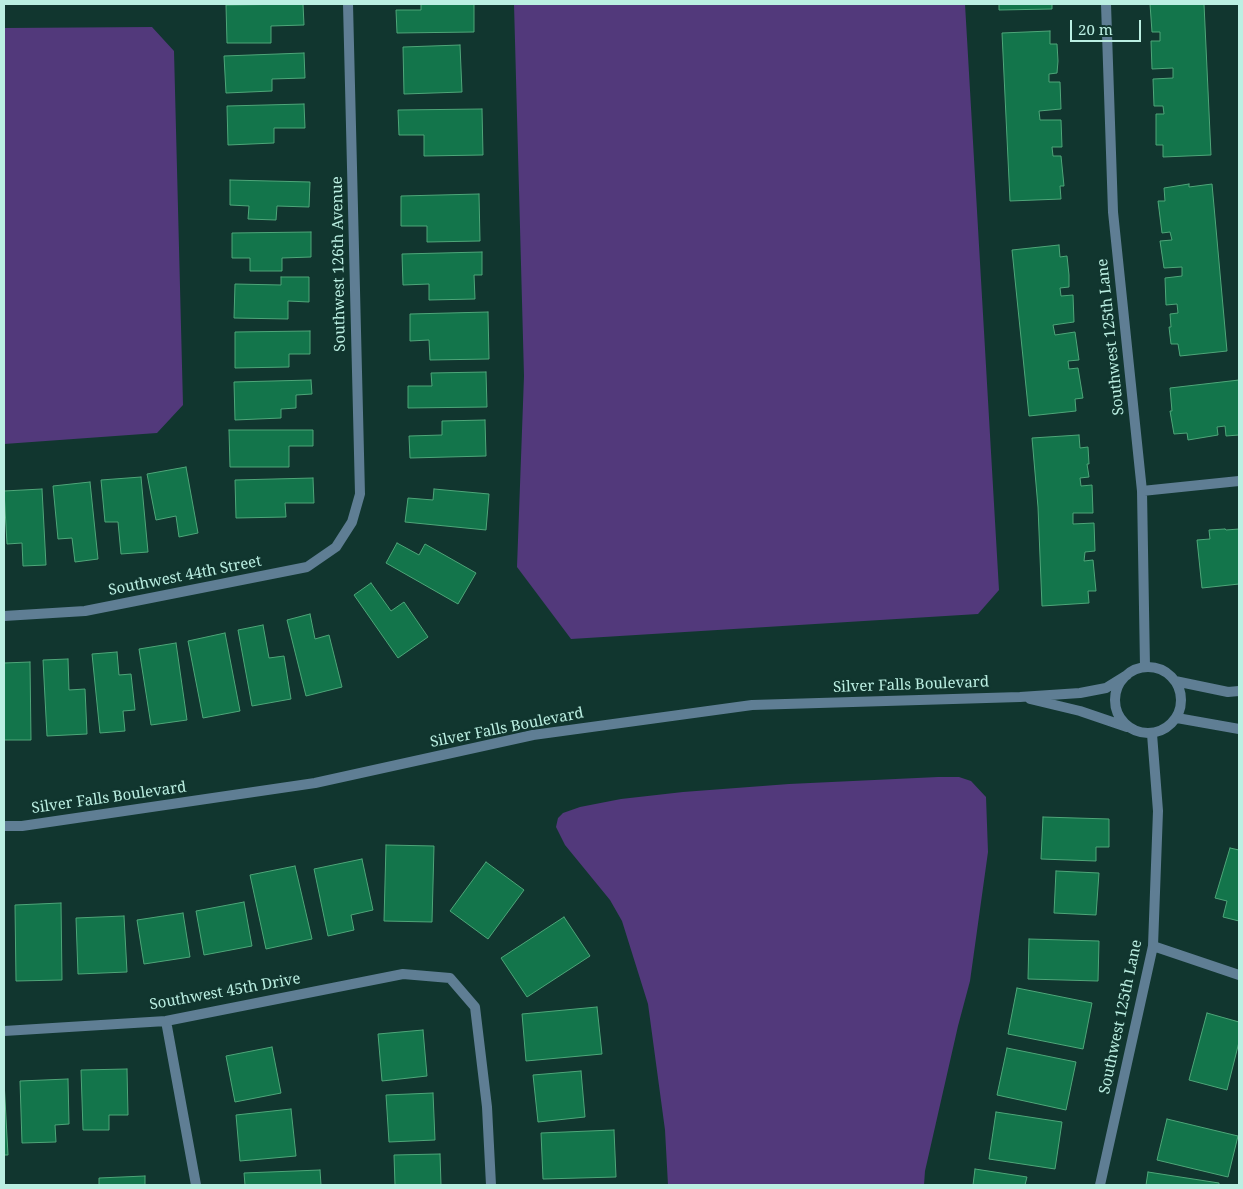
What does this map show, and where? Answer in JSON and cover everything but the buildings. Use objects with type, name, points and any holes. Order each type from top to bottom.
[{"type":"street","name":"Southwest 126th Avenue","points":[[348,4],[360,494],[352,522]]},
{"type":"street","name":"Southwest 125th Lane","points":[[1106,4],[1113,212],[1142,491],[1145,668]]},
{"type":"street","points":[[1142,491],[1239,481]]},
{"type":"street","name":"Southwest 44th Street","points":[[4,616],[84,611],[307,568],[336,546],[352,522]]},
{"type":"street","points":[[1145,668],[1156,668],[1167,673],[1175,680],[1180,689],[1182,699],[1177,718],[1170,726],[1152,734],[1140,733],[1130,728],[1117,712],[1115,701],[1116,691],[1120,682],[1127,675],[1145,668]]},
{"type":"street","name":"Silver Falls Boulevard","points":[[4,826],[22,826],[315,783],[533,735],[752,705],[1020,697],[1080,693],[1106,688],[1127,675]]},
{"type":"street","points":[[1175,680],[1228,692],[1239,691]]},
{"type":"street","name":"Silver Falls Boulevard","points":[[1020,697],[1080,711],[1130,728]]},
{"type":"street","points":[[1177,718],[1239,729]]},
{"type":"street","name":"Southwest 125th Lane","points":[[1100,1185],[1153,946],[1158,811],[1152,734]]},
{"type":"street","points":[[1153,946],[1239,975]]},
{"type":"street","name":"Southwest 45th Drive","points":[[4,1031],[166,1021],[402,974],[450,978],[476,1007],[487,1107],[491,1185]]},
{"type":"street","points":[[166,1021],[196,1185]]},
{"type":"shaded area","points":[[514,4],[965,4],[999,590],[978,614],[571,639],[517,567],[524,376]]},
{"type":"shaded area","points":[[152,27],[174,51],[183,405],[157,433],[4,444],[4,28]]},
{"type":"shaded area","points":[[959,777],[971,781],[986,797],[988,852],[970,981],[925,1171],[924,1185],[668,1185],[665,1130],[648,1004],[622,921],[610,900],[565,845],[556,827],[558,818],[563,813],[580,807],[621,799],[683,792],[789,784]]}]
